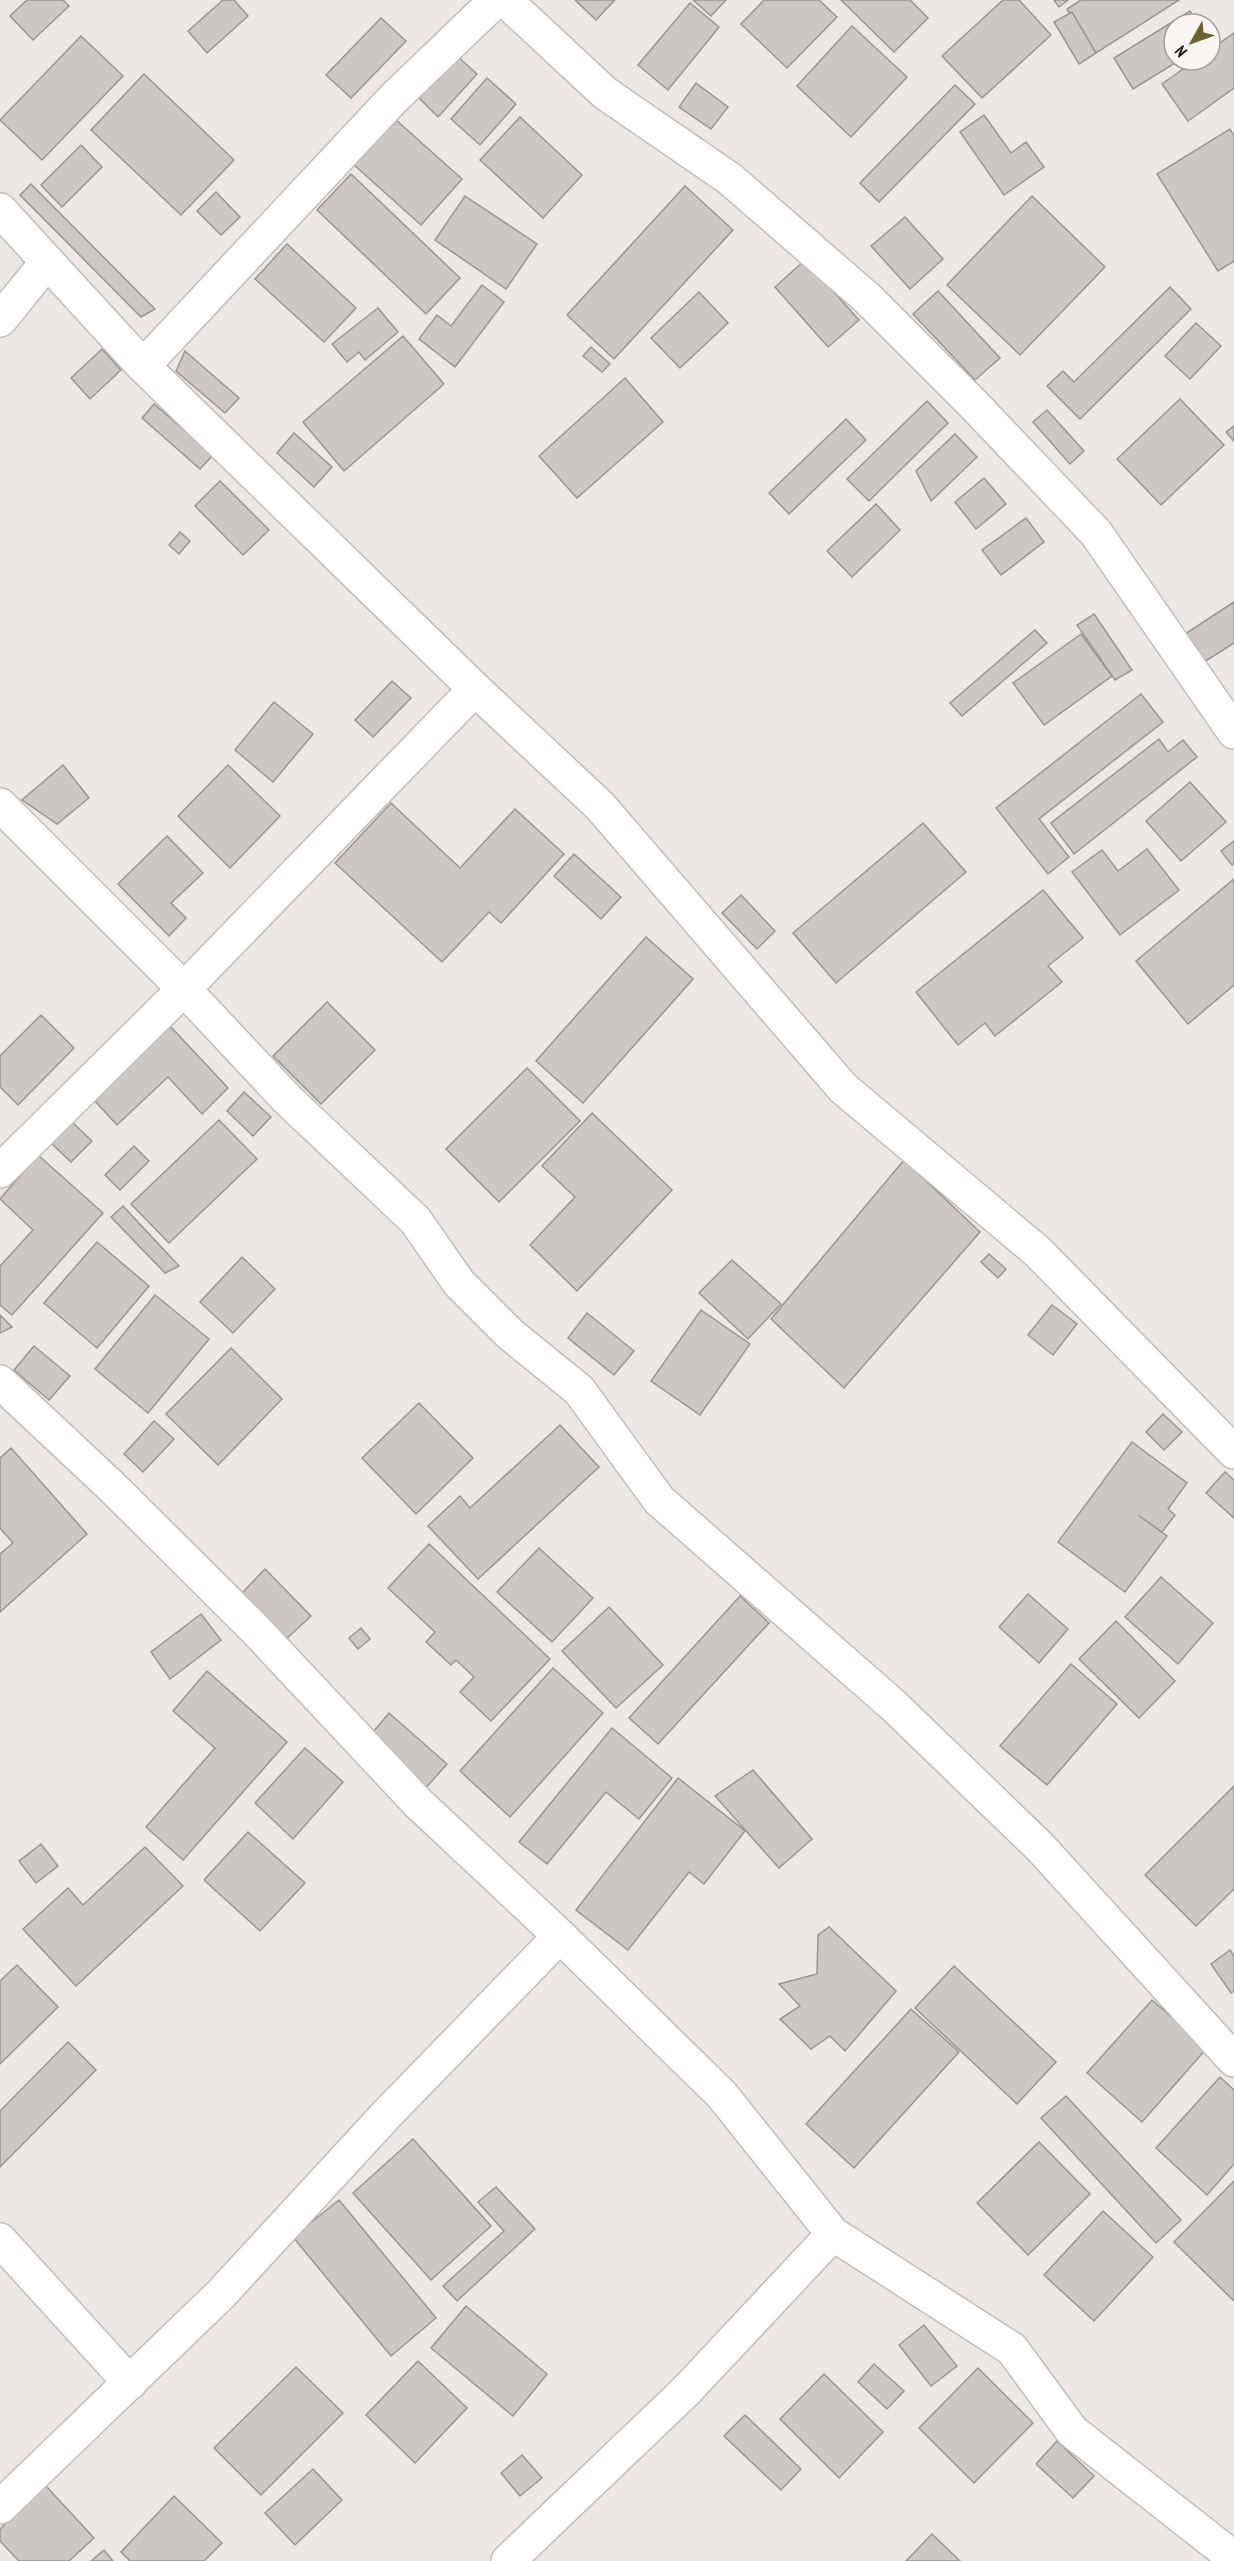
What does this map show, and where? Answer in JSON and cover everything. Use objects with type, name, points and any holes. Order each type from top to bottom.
[{"type":"street","points":[[143,366],[394,99],[496,0]]},
{"type":"street","points":[[505,0],[605,93],[730,179],[866,297],[976,407],[1096,533],[1234,732]]},
{"type":"street","points":[[0,210],[143,366],[475,689],[600,806],[843,1088],[1038,1252],[1234,1452]]},
{"type":"street","points":[[0,320],[47,262]]},
{"type":"street","points":[[0,1171],[184,989],[475,689]]},
{"type":"street","points":[[0,805],[184,989],[287,1099],[415,1220],[466,1290],[510,1334],[579,1390],[659,1500],[894,1706],[1040,1847],[1234,2060]]},
{"type":"street","points":[[0,1382],[111,1486],[253,1627],[418,1803],[560,1936],[722,2095],[832,2234],[1012,2349],[1072,2431],[1234,2558]]},
{"type":"street","points":[[0,2507],[221,2294],[387,2114],[560,1936]]},
{"type":"street","points":[[508,2561],[686,2391],[832,2234]]},
{"type":"street","points":[[0,2240],[130,2383]]},
{"type":"building","points":[[27,0],[63,0],[69,6],[33,40],[10,16]]},
{"type":"building","points":[[223,0],[234,0],[248,16],[207,53],[188,31]]},
{"type":"building","points":[[575,0],[615,0],[596,20]]},
{"type":"building","points":[[693,0],[726,0],[711,16]]},
{"type":"building","points":[[764,0],[819,0],[837,17],[787,68],[741,24]]},
{"type":"building","points":[[841,0],[910,0],[928,18],[894,52]]},
{"type":"building","points":[[1003,0],[1019,0],[1051,35],[982,98],[942,56]]},
{"type":"building","points":[[1054,0],[1068,0],[1059,7]]},
{"type":"building","points":[[1081,0],[1179,0],[1096,53],[1067,9]]},
{"type":"building","points":[[690,3],[719,27],[668,90],[638,65]]},
{"type":"building","points":[[1072,12],[1096,53],[1079,64],[1054,22]]},
{"type":"building","points":[[381,18],[406,41],[351,98],[326,75]]},
{"type":"building","points":[[852,26],[907,77],[851,137],[797,86]]},
{"type":"building","points":[[1162,28],[1162,71],[1133,89],[1114,58]]},
{"type":"building","points":[[1234,33],[1234,88],[1188,121],[1162,84],[1179,72],[1222,72],[1222,42]]},
{"type":"building","points":[[81,36],[123,76],[42,160],[0,120]]},
{"type":"building","points":[[456,55],[477,74],[438,117],[418,97]]},
{"type":"building","points":[[144,74],[234,160],[181,215],[91,130]]},
{"type":"building","points":[[487,78],[516,104],[480,145],[451,119]]},
{"type":"building","points":[[696,83],[728,107],[711,129],[679,107]]},
{"type":"building","points":[[955,85],[975,104],[879,202],[860,183]]},
{"type":"building","points":[[984,115],[1011,153],[1026,142],[1044,167],[1004,195],[960,132]]},
{"type":"building","points":[[520,117],[582,175],[543,218],[480,160]]},
{"type":"building","points":[[395,119],[462,179],[421,225],[353,164]]},
{"type":"building","points":[[1230,129],[1234,136],[1234,261],[1218,271],[1157,174]]},
{"type":"building","points":[[81,145],[102,167],[62,207],[41,185]]},
{"type":"building","points":[[351,174],[460,278],[426,314],[317,210]]},
{"type":"building","points":[[31,184],[155,309],[141,317],[20,195]]},
{"type":"building","points":[[685,186],[733,230],[614,359],[567,315]]},
{"type":"building","points":[[216,192],[240,217],[221,235],[197,211]]},
{"type":"building","points":[[465,196],[537,244],[506,289],[435,240]]},
{"type":"building","points":[[1032,196],[1105,267],[1020,355],[947,285]]},
{"type":"building","points":[[905,217],[943,259],[910,289],[871,246]]},
{"type":"building","points":[[287,244],[356,308],[324,342],[255,279]]},
{"type":"building","points":[[805,260],[859,320],[828,347],[775,287]]},
{"type":"building","points":[[482,285],[504,302],[455,367],[419,339],[437,315],[451,326]]},
{"type":"building","points":[[1170,287],[1191,309],[1080,419],[1047,386],[1063,371],[1074,382]]},
{"type":"building","points":[[938,291],[1000,358],[975,380],[913,314]]},
{"type":"building","points":[[699,292],[728,323],[680,368],[651,338]]},
{"type":"building","points":[[378,308],[398,332],[365,360],[359,352],[347,362],[332,344]]},
{"type":"building","points":[[1196,323],[1221,346],[1190,379],[1165,356]]},
{"type":"building","points":[[403,336],[444,384],[344,471],[303,422]]},
{"type":"building","points":[[591,347],[610,364],[602,372],[583,356]]},
{"type":"building","points":[[102,349],[121,370],[90,399],[71,378]]},
{"type":"building","points":[[185,351],[239,398],[225,413],[176,371]]},
{"type":"building","points":[[625,378],[663,422],[577,498],[539,456]]},
{"type":"building","points":[[1180,399],[1224,445],[1161,505],[1117,459]]},
{"type":"building","points":[[927,401],[948,423],[869,501],[847,479]]},
{"type":"building","points":[[154,404],[213,455],[200,469],[142,418]]},
{"type":"building","points":[[1047,410],[1084,451],[1070,464],[1033,422]]},
{"type":"building","points":[[846,419],[866,440],[789,514],[769,493]]},
{"type":"building","points":[[1234,426],[1234,441],[1226,432]]},
{"type":"building","points":[[294,433],[332,467],[314,487],[277,453]]},
{"type":"building","points":[[955,434],[977,457],[931,501],[916,471]]},
{"type":"building","points":[[984,478],[1006,504],[976,529],[955,502]]},
{"type":"building","points":[[220,481],[269,530],[243,555],[195,506]]},
{"type":"building","points":[[876,504],[900,530],[852,577],[827,551]]},
{"type":"building","points":[[1026,518],[1044,542],[1001,575],[982,550]]},
{"type":"building","points":[[180,532],[190,541],[179,554],[169,545]]},
{"type":"building","points":[[1234,602],[1234,643],[1201,664],[1182,636]]},
{"type":"building","points":[[1094,614],[1132,670],[1115,680],[1077,625]]},
{"type":"building","points":[[1035,630],[1047,643],[962,716],[950,703]]},
{"type":"building","points":[[1081,634],[1112,676],[1044,725],[1013,683]]},
{"type":"building","points":[[392,681],[411,698],[373,737],[355,720]]},
{"type":"building","points":[[1141,694],[1163,722],[1039,819],[1069,857],[1048,874],[996,808]]},
{"type":"building","points":[[274,702],[313,734],[273,782],[235,750]]},
{"type":"building","points":[[1159,739],[1168,752],[1183,740],[1197,757],[1074,854],[1051,823]]},
{"type":"building","points":[[63,765],[89,798],[57,824],[22,800]]},
{"type":"building","points":[[228,765],[280,816],[230,868],[178,816]]},
{"type":"building","points":[[1190,782],[1226,822],[1181,861],[1146,821]]},
{"type":"building","points":[[391,803],[460,868],[515,809],[564,854],[501,923],[489,912],[442,962],[335,863]]},
{"type":"building","points":[[923,823],[966,872],[836,983],[793,933]]},
{"type":"building","points":[[167,836],[203,873],[171,903],[186,918],[169,936],[118,884]]},
{"type":"building","points":[[1234,841],[1234,863],[1232,865],[1221,851]]},
{"type":"building","points":[[1147,849],[1179,890],[1120,935],[1072,872],[1102,850],[1118,871]]},
{"type":"building","points":[[574,854],[621,897],[601,919],[554,876]]},
{"type":"building","points":[[1234,879],[1234,985],[1188,1024],[1136,961]]},
{"type":"building","points":[[1043,890],[1083,938],[1048,966],[1062,982],[995,1036],[985,1023],[958,1045],[916,992]]},
{"type":"building","points":[[741,895],[775,931],[757,949],[722,913]]},
{"type":"building","points":[[646,937],[693,979],[583,1103],[536,1061]]},
{"type":"building","points":[[327,1002],[375,1050],[321,1104],[273,1056]]},
{"type":"building","points":[[41,1015],[74,1048],[18,1105],[0,1087],[0,1056]]},
{"type":"building","points":[[170,1026],[228,1088],[202,1114],[168,1077],[117,1125],[93,1099]]},
{"type":"building","points":[[527,1068],[580,1121],[499,1202],[446,1149]]},
{"type":"building","points":[[244,1092],[271,1117],[253,1136],[227,1111]]},
{"type":"building","points":[[592,1113],[672,1190],[577,1291],[530,1245],[575,1197],[542,1166]]},
{"type":"building","points":[[219,1120],[257,1159],[169,1243],[131,1204]]},
{"type":"building","points":[[72,1122],[92,1141],[71,1162],[51,1143]]},
{"type":"building","points":[[134,1146],[149,1161],[120,1190],[105,1175]]},
{"type":"building","points":[[38,1155],[103,1213],[12,1315],[0,1305],[0,1266],[33,1230],[0,1199]]},
{"type":"building","points":[[904,1160],[980,1232],[844,1388],[771,1319]]},
{"type":"building","points":[[123,1206],[179,1266],[165,1273],[111,1217]]},
{"type":"building","points":[[97,1242],[149,1286],[97,1348],[44,1303]]},
{"type":"building","points":[[989,1254],[1006,1269],[998,1278],[981,1262]]},
{"type":"building","points":[[242,1257],[275,1289],[233,1333],[200,1302]]},
{"type":"building","points":[[732,1260],[781,1304],[748,1339],[699,1293]]},
{"type":"building","points":[[155,1295],[209,1339],[148,1413],[95,1369]]},
{"type":"building","points":[[1052,1305],[1077,1324],[1053,1355],[1028,1335]]},
{"type":"building","points":[[701,1310],[750,1344],[700,1415],[651,1381]]},
{"type":"building","points":[[587,1313],[634,1351],[614,1375],[568,1338]]},
{"type":"building","points":[[0,1315],[12,1327],[0,1333]]},
{"type":"building","points":[[34,1346],[70,1376],[49,1400],[14,1370]]},
{"type":"building","points":[[231,1348],[282,1399],[218,1465],[166,1414]]},
{"type":"building","points":[[419,1403],[473,1458],[416,1514],[362,1458]]},
{"type":"building","points":[[1163,1414],[1182,1432],[1164,1450],[1146,1432]]},
{"type":"building","points":[[154,1421],[174,1439],[143,1472],[124,1454]]},
{"type":"building","points":[[560,1425],[599,1467],[478,1579],[428,1526],[460,1496],[470,1508]]},
{"type":"building","points":[[1132,1442],[1187,1483],[1168,1509],[1175,1515],[1162,1532],[1138,1515],[1167,1536],[1125,1592],[1058,1542]]},
{"type":"building","points":[[11,1448],[87,1534],[0,1612],[0,1554],[13,1543],[0,1528],[0,1458]]},
{"type":"building","points":[[1225,1472],[1234,1480],[1234,1518],[1206,1493]]},
{"type":"building","points":[[429,1544],[550,1659],[491,1721],[460,1692],[474,1677],[456,1660],[451,1665],[426,1642],[435,1632],[388,1588]]},
{"type":"building","points":[[539,1548],[593,1598],[552,1642],[497,1592]]},
{"type":"building","points":[[265,1569],[311,1616],[284,1641],[240,1595]]},
{"type":"building","points":[[1161,1577],[1213,1623],[1178,1664],[1125,1617]]},
{"type":"building","points":[[1028,1594],[1068,1629],[1039,1663],[999,1627]]},
{"type":"building","points":[[740,1596],[769,1623],[658,1744],[629,1718]]},
{"type":"building","points":[[609,1607],[663,1665],[616,1708],[562,1651]]},
{"type":"building","points":[[201,1614],[221,1640],[170,1679],[151,1652]]},
{"type":"building","points":[[1116,1621],[1175,1681],[1139,1718],[1079,1659]]},
{"type":"building","points":[[361,1628],[370,1639],[358,1649],[349,1638]]},
{"type":"building","points":[[1071,1664],[1117,1704],[1047,1785],[1000,1746]]},
{"type":"building","points":[[553,1668],[603,1713],[510,1817],[460,1771]]},
{"type":"building","points":[[207,1671],[287,1742],[183,1860],[146,1827],[215,1748],[173,1711]]},
{"type":"building","points":[[389,1713],[447,1764],[425,1789],[368,1738]]},
{"type":"building","points":[[612,1728],[672,1778],[639,1819],[606,1792],[547,1864],[519,1842]]},
{"type":"building","points":[[305,1748],[343,1782],[293,1839],[255,1803]]},
{"type":"building","points":[[753,1770],[812,1839],[779,1868],[715,1796]]},
{"type":"building","points":[[678,1778],[745,1831],[704,1884],[689,1872],[628,1950],[576,1910]]},
{"type":"building","points":[[1234,1786],[1234,1889],[1196,1926],[1145,1875]]},
{"type":"building","points":[[248,1832],[305,1883],[260,1931],[204,1880]]},
{"type":"building","points":[[41,1844],[58,1866],[36,1883],[19,1861]]},
{"type":"building","points":[[145,1847],[183,1886],[76,1986],[23,1929],[68,1888],[83,1905]]},
{"type":"building","points":[[829,1927],[896,1991],[845,2051],[830,2036],[811,2049],[780,2019],[800,2006],[779,1984],[817,1974],[818,1935]]},
{"type":"building","points":[[1230,1950],[1234,1956],[1234,1991],[1231,1993],[1211,1964]]},
{"type":"building","points":[[17,1965],[58,2007],[0,2064],[0,1981]]},
{"type":"building","points":[[954,1966],[1056,2062],[1017,2104],[915,2008]]},
{"type":"building","points":[[1152,2000],[1207,2048],[1142,2122],[1087,2073]]},
{"type":"building","points":[[911,2009],[959,2052],[854,2168],[806,2124]]},
{"type":"building","points":[[68,2042],[96,2070],[0,2167],[0,2111]]},
{"type":"building","points":[[1220,2077],[1234,2090],[1234,2164],[1207,2195],[1156,2148]]},
{"type":"building","points":[[1066,2096],[1181,2220],[1156,2243],[1041,2118]]},
{"type":"building","points":[[413,2139],[491,2226],[431,2280],[353,2193]]},
{"type":"building","points":[[1039,2142],[1090,2194],[1028,2255],[977,2203]]},
{"type":"building","points":[[1234,2181],[1234,2301],[1174,2242]]},
{"type":"building","points":[[496,2187],[535,2229],[457,2301],[443,2286],[504,2231],[478,2202]]},
{"type":"building","points":[[339,2200],[436,2318],[391,2356],[293,2237]]},
{"type":"building","points":[[1103,2211],[1153,2257],[1094,2321],[1044,2275]]},
{"type":"building","points":[[466,2306],[547,2374],[513,2416],[431,2348]]},
{"type":"building","points":[[924,2325],[957,2366],[931,2386],[899,2345]]},
{"type":"building","points":[[418,2361],[467,2408],[415,2463],[366,2415]]},
{"type":"building","points":[[874,2364],[904,2391],[887,2409],[858,2382]]},
{"type":"building","points":[[296,2367],[343,2413],[261,2495],[214,2448]]},
{"type":"building","points":[[978,2368],[1033,2423],[974,2483],[919,2428]]},
{"type":"building","points":[[824,2374],[883,2432],[839,2478],[780,2419]]},
{"type":"building","points":[[745,2415],[801,2469],[781,2490],[724,2436]]},
{"type":"building","points":[[1057,2441],[1094,2476],[1073,2498],[1036,2464]]},
{"type":"building","points":[[522,2455],[542,2478],[520,2496],[501,2473]]},
{"type":"building","points":[[313,2469],[342,2500],[295,2545],[265,2513]]},
{"type":"building","points":[[46,2486],[94,2538],[69,2561],[19,2561],[0,2541],[0,2529]]},
{"type":"building","points":[[174,2496],[222,2543],[204,2561],[130,2561],[121,2552]]},
{"type":"building","points":[[932,2534],[960,2561],[906,2561]]},
{"type":"building","points":[[104,2550],[113,2561],[91,2561]]}]
